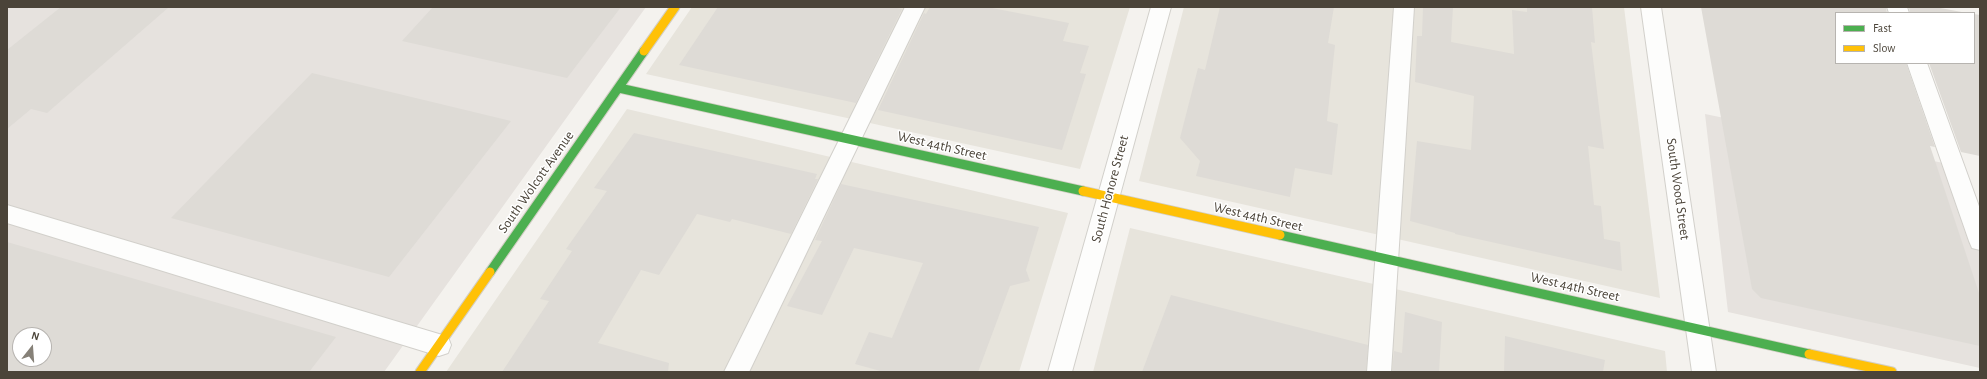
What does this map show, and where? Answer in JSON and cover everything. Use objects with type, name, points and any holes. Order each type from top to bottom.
[{"type":"street","name":"South Wolcott Avenue","points":[[420,372],[675,7]]},
{"type":"street","points":[[736,372],[915,7]]},
{"type":"street","name":"South Honore Street","points":[[1060,372],[1161,7]]},
{"type":"street","points":[[1379,372],[1404,7]]},
{"type":"street","name":"South Wood Street","points":[[1651,7],[1704,372]]},
{"type":"street","points":[[1917,64],[1980,241]]},
{"type":"street","name":"West 44th Street","points":[[619,88],[1892,372]]},
{"type":"street","points":[[7,214],[439,345]]},
{"type":"shaded area","points":[[7,7],[646,7],[384,372],[7,372]]},
{"type":"shaded area","points":[[692,7],[1130,7],[1080,169],[646,74]]},
{"type":"shaded area","points":[[1184,7],[1624,7],[1660,298],[1139,181]]},
{"type":"shaded area","points":[[627,109],[1068,213],[1019,372],[446,372]]},
{"type":"shaded area","points":[[1705,114],[1953,165],[1980,241],[1980,368],[1728,312]]},
{"type":"shaded area","points":[[1130,228],[1665,351],[1667,372],[1093,372]]},
{"type":"building","points":[[61,7],[169,7],[47,113],[31,109],[7,129],[7,50]]},
{"type":"building","points":[[433,7],[621,7],[567,78],[402,41]]},
{"type":"building","points":[[718,7],[892,7],[902,9],[856,103],[679,65]]},
{"type":"building","points":[[930,7],[987,7],[1069,23],[1063,41],[1089,46],[1080,73],[1086,74],[1062,150],[878,110],[924,13],[926,14]]},
{"type":"building","points":[[1220,7],[1334,7],[1328,43],[1335,45],[1327,121],[1338,124],[1332,175],[1295,168],[1290,197],[1196,176],[1200,161],[1180,138],[1198,68],[1205,70]]},
{"type":"building","points":[[1423,7],[1453,7],[1451,42],[1514,54],[1512,10],[1527,12],[1527,7],[1592,7],[1595,43],[1591,42],[1604,149],[1588,146],[1594,205],[1601,206],[1604,239],[1620,242],[1622,271],[1455,234],[1410,221],[1417,141],[1471,150],[1474,96],[1415,82],[1417,36],[1422,36]]},
{"type":"building","points":[[1701,7],[1886,7],[1887,12],[1835,12],[1835,64],[1906,64],[1935,147],[1930,146],[1980,296],[1980,346],[1761,298],[1752,289]]},
{"type":"building","points":[[1909,7],[1935,7],[1962,12],[1910,12]]},
{"type":"building","points":[[1975,14],[1980,15],[1980,156],[1961,152],[1929,64],[1975,64]]},
{"type":"building","points":[[312,73],[511,121],[389,277],[171,218]]},
{"type":"building","points":[[634,133],[817,174],[815,179],[818,179],[791,234],[732,219],[730,222],[697,214],[659,275],[641,270],[598,343],[669,363],[668,372],[502,372],[549,301],[540,299],[572,251],[566,249],[607,191],[594,188]]},
{"type":"building","points":[[841,184],[1039,227],[1026,270],[1030,281],[1010,286],[978,372],[884,372],[855,364],[869,332],[892,338],[923,263],[854,248],[822,315],[787,306],[822,241],[815,240]]},
{"type":"building","points":[[7,242],[336,337],[309,372],[7,372]]},
{"type":"building","points":[[1171,295],[1368,345],[1366,372],[1142,372]]},
{"type":"building","points":[[1405,312],[1442,322],[1439,372],[1392,372],[1394,351],[1402,353]]},
{"type":"building","points":[[1505,336],[1605,360],[1603,372],[1504,372]]},
{"type":"traffic: fast","points":[[490,272],[644,51]]},
{"type":"traffic: fast","points":[[619,88],[1083,191]]},
{"type":"traffic: fast","points":[[1280,235],[1809,354]]},
{"type":"traffic: slow","points":[[644,51],[675,7]]},
{"type":"traffic: slow","points":[[1083,191],[1280,235]]},
{"type":"traffic: slow","points":[[420,372],[490,272]]},
{"type":"traffic: slow","points":[[1809,354],[1892,372]]}]
